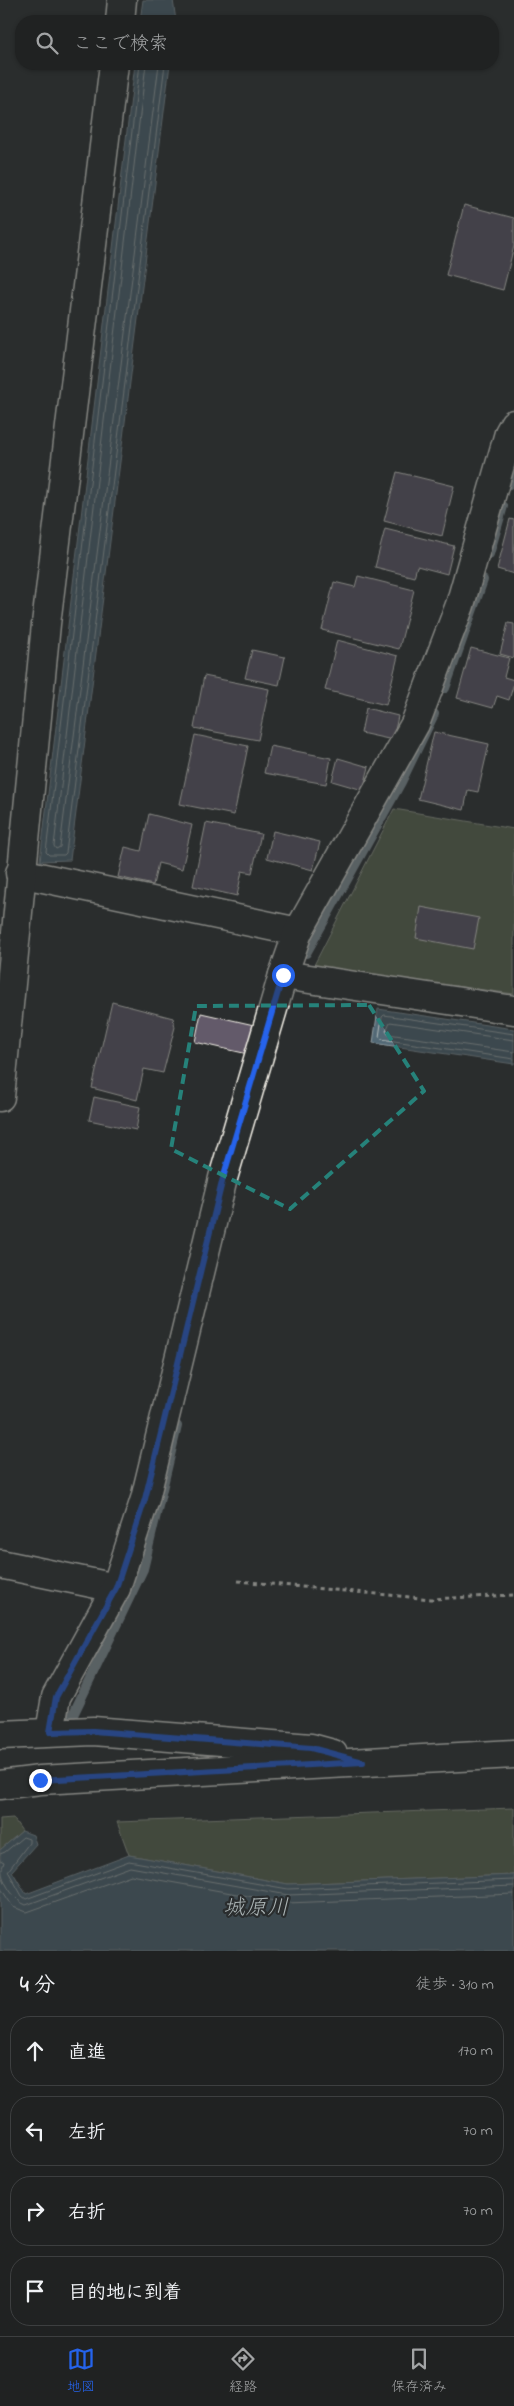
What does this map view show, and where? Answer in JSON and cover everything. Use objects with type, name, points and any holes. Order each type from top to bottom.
[{"type":"street","points":[[121,15],[122,0]]},
{"type":"street","points":[[0,1097],[2,1054],[46,624],[113,70]]},
{"type":"street","points":[[50,1732],[56,1697],[116,1588],[145,1499],[223,1178],[283,975],[298,932],[415,724],[460,605],[509,433],[514,424]]},
{"type":"street","points":[[20,873],[298,932]]},
{"type":"street","points":[[283,975],[514,1010]]},
{"type":"street","points":[[0,1564],[116,1588]]},
{"type":"street","points":[[0,1735],[93,1731],[311,1748],[363,1762]]},
{"type":"street","points":[[0,1785],[40,1780],[514,1754]]},
{"type":"path","points":[[238,1581],[430,1599],[514,1596]]},
{"type":"highlighted area","points":[[369,1005],[424,1091],[290,1209],[171,1149],[196,1006]]},
{"type":"green space","points":[[394,809],[514,829],[514,994],[313,967]]},
{"type":"green space","points":[[514,1808],[514,1875],[288,1884],[129,1855],[117,1822]]},
{"type":"green space","points":[[13,1818],[22,1831],[0,1850],[0,1819]]},
{"type":"water","points":[[143,0],[173,0],[175,15],[141,15]]},
{"type":"water","points":[[134,70],[169,70],[70,860],[40,861]]},
{"type":"water","points":[[378,1009],[514,1029],[514,1064],[373,1043]]},
{"type":"water","name":"城原川","points":[[22,1831],[33,1835],[36,1844],[12,1871],[26,1894],[129,1855],[288,1884],[514,1875],[514,1951],[0,1951],[0,1850]]},
{"type":"building","points":[[464,205],[514,218],[514,246],[503,290],[446,275]]},
{"type":"building","points":[[397,472],[454,486],[442,536],[384,521]]},
{"type":"building","points":[[510,519],[514,520],[514,574],[497,569]]},
{"type":"building","points":[[385,529],[454,546],[447,574],[417,566],[414,577],[375,567]]},
{"type":"building","points":[[358,576],[414,590],[399,649],[322,630],[334,582],[355,587]]},
{"type":"building","points":[[508,623],[514,624],[514,658],[500,654]]},
{"type":"building","points":[[337,640],[398,656],[386,705],[325,690]]},
{"type":"building","points":[[471,648],[509,658],[504,677],[514,680],[514,683],[509,700],[497,696],[493,708],[457,698]]},
{"type":"building","points":[[252,650],[285,657],[279,685],[245,678]]},
{"type":"building","points":[[204,676],[269,689],[258,740],[194,728]]},
{"type":"building","points":[[366,708],[398,716],[393,740],[361,733]]},
{"type":"building","points":[[434,732],[489,744],[478,792],[468,790],[464,810],[418,799]]},
{"type":"building","points":[[195,735],[248,746],[234,815],[180,804]]},
{"type":"building","points":[[270,746],[331,758],[326,784],[264,773]]},
{"type":"building","points":[[338,758],[369,767],[363,790],[332,781]]},
{"type":"building","points":[[149,814],[192,825],[182,869],[158,863],[153,885],[118,877],[125,847],[141,851]]},
{"type":"building","points":[[206,823],[261,834],[252,873],[242,871],[237,896],[193,886]]},
{"type":"building","points":[[273,831],[320,842],[313,870],[267,858]]},
{"type":"building","points":[[421,907],[479,918],[473,949],[416,938]]},
{"type":"building","points":[[112,1002],[173,1018],[175,1027],[163,1073],[144,1069],[137,1100],[92,1088]]},
{"type":"building","points":[[201,1013],[254,1025],[248,1054],[195,1042]]},
{"type":"building","points":[[94,1097],[140,1107],[136,1130],[89,1120]]},
{"type":"waterway","points":[[509,484],[514,467]]},
{"type":"waterway","points":[[489,554],[503,506]]},
{"type":"waterway","points":[[445,688],[483,580]]},
{"type":"waterway","points":[[306,953],[401,782],[434,714]]},
{"type":"waterway","points":[[72,1717],[143,1569],[177,1426]]},
{"type":"route","points":[[40,1780],[363,1762],[311,1748],[93,1731],[50,1732],[56,1697],[116,1588],[145,1499],[223,1178],[283,975]]}]
